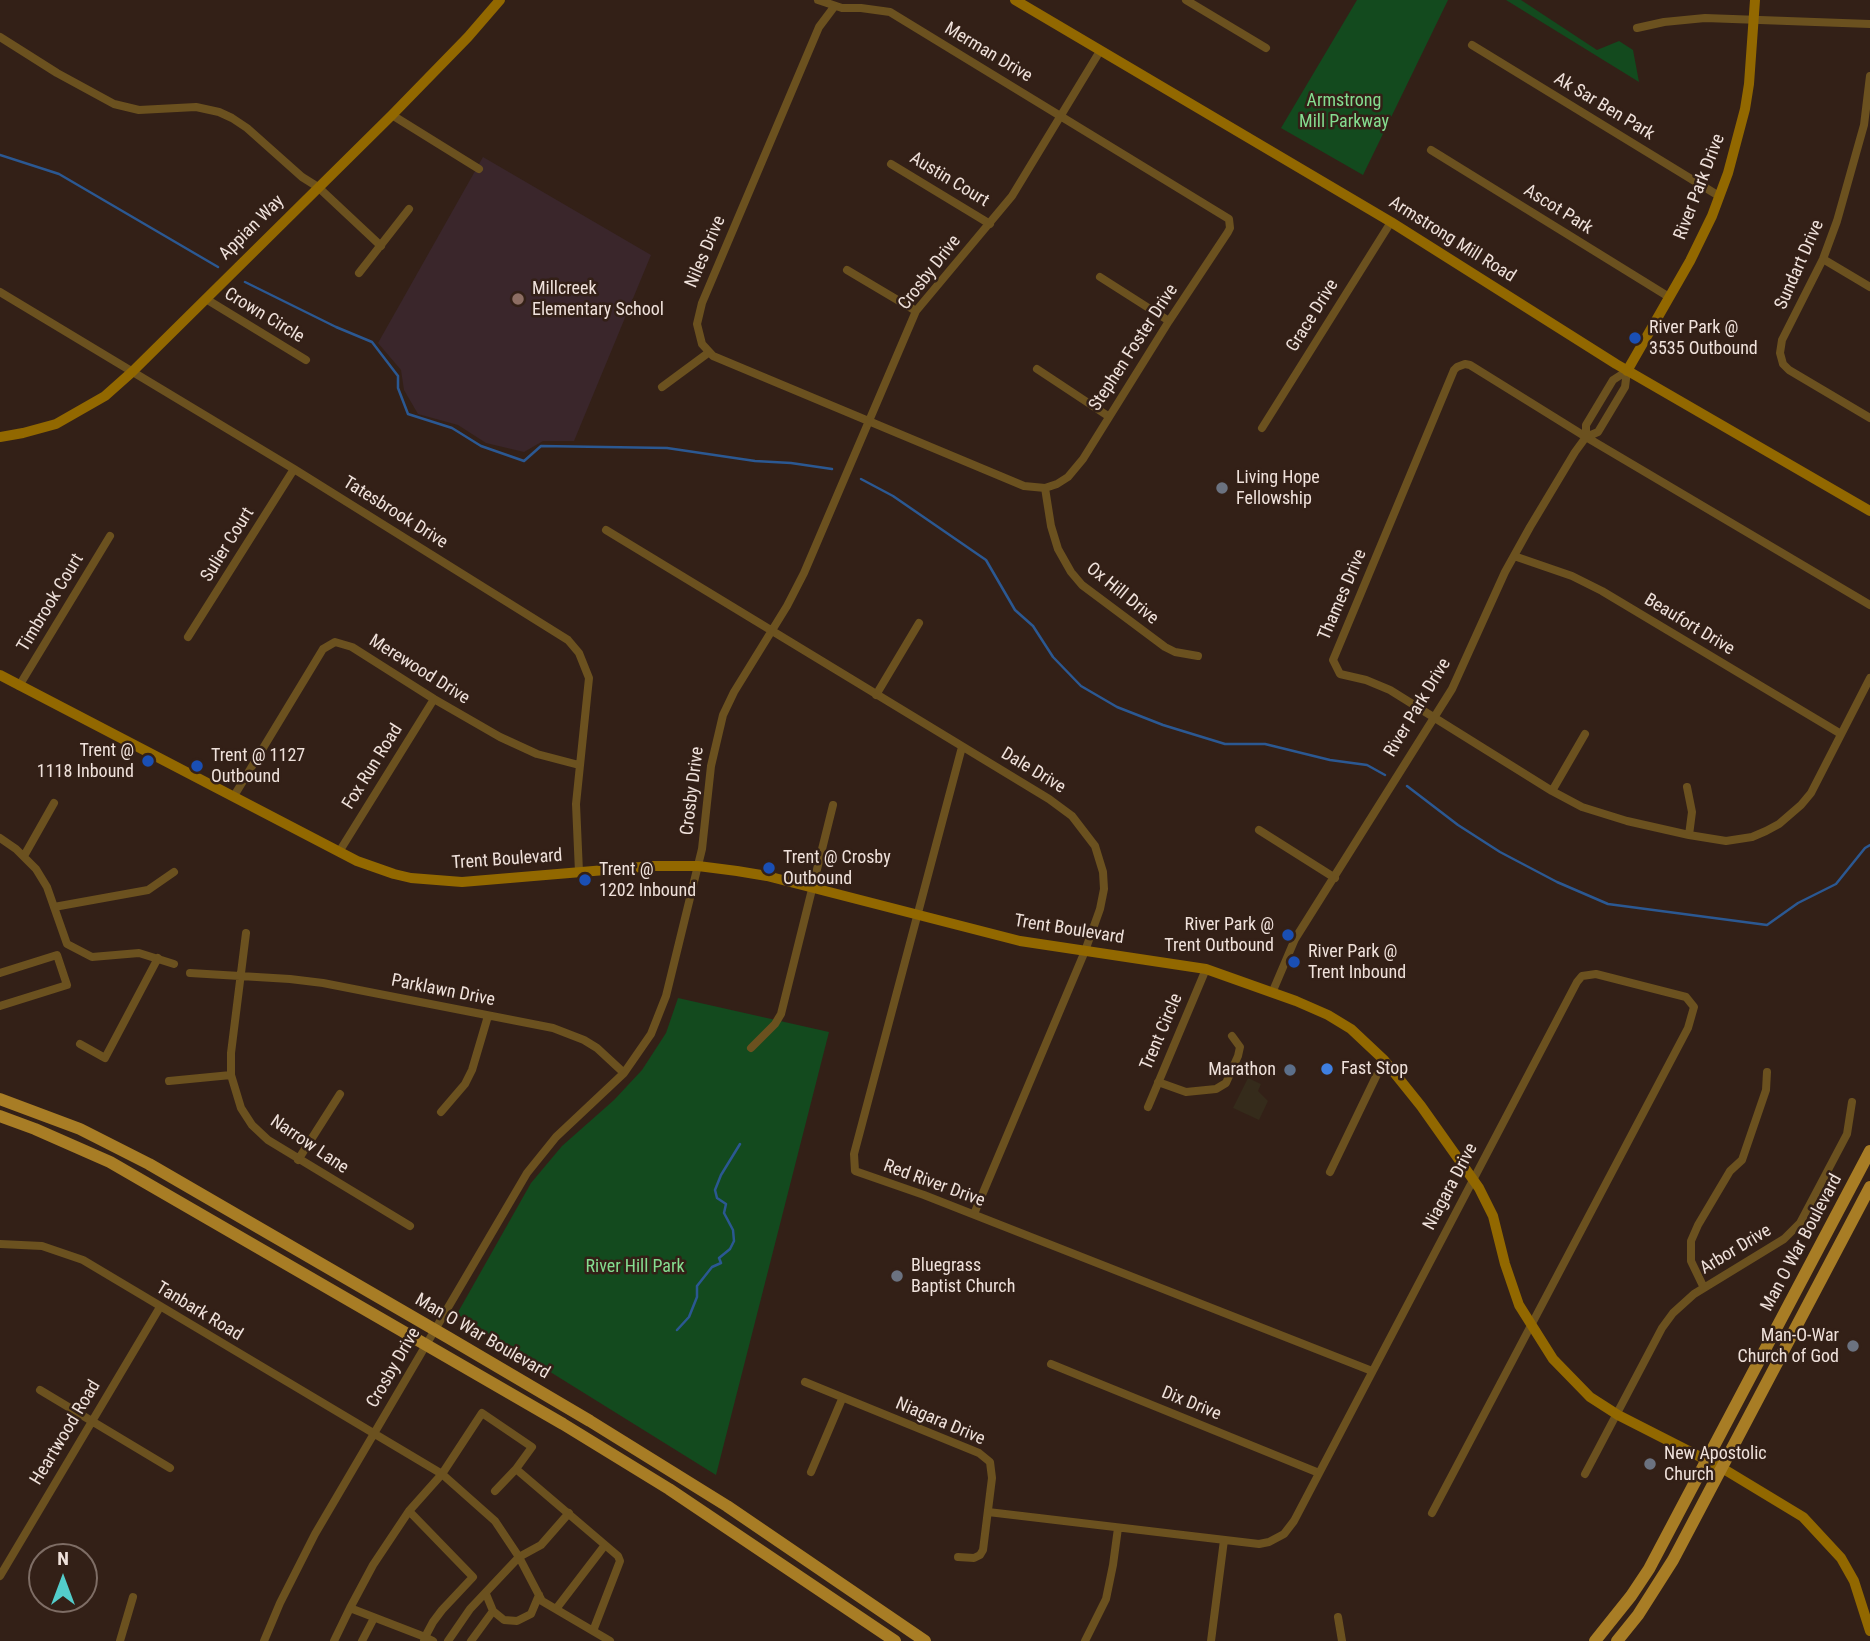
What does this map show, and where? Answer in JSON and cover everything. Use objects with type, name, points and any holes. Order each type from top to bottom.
[{"type":"main road","name":"Man O War Boulevard","points":[[0,1098],[80,1129],[149,1164],[435,1329],[727,1506],[925,1641]]},
{"type":"main road","name":"Man O War Boulevard","points":[[0,1116],[110,1162],[563,1424],[669,1489],[895,1641]]},
{"type":"main road","name":"Man O War Boulevard","points":[[1595,1641],[1631,1596],[1648,1569],[1870,1151]]},
{"type":"main road","name":"Man O War Boulevard","points":[[1617,1641],[1657,1587],[1870,1187]]},
{"type":"street","name":"Appian Way","points":[[0,437],[40,429],[73,416],[105,396],[391,115],[468,37],[500,0]]},
{"type":"street","name":"Merman Drive","points":[[818,0],[834,7],[890,12],[1061,116]]},
{"type":"street","name":"Armstrong Mill Road","points":[[1015,0],[1391,222],[1627,371],[1870,511]]},
{"type":"street","points":[[1186,0],[1266,48]]},
{"type":"street","name":"River Park Drive","points":[[1272,993],[1296,939],[1434,718],[1466,661],[1514,556],[1566,465],[1586,437],[1598,432],[1625,387],[1627,371],[1703,236],[1735,151],[1745,110],[1755,0]]},
{"type":"street","name":"Niles Drive","points":[[708,353],[698,333],[698,315],[702,303],[819,27],[834,7]]},
{"type":"street","points":[[1637,28],[1689,19],[1870,24]]},
{"type":"street","points":[[0,37],[57,73],[114,104],[139,110],[181,107],[219,112],[247,128],[294,171],[318,187],[381,246]]},
{"type":"street","name":"Ak Sar Ben Park","points":[[1472,45],[1719,196]]},
{"type":"street","name":"Crosby Drive","points":[[264,1641],[301,1560],[425,1344],[538,1157],[624,1073],[644,1047],[661,1011],[698,866],[719,725],[734,692],[804,573],[916,311],[1018,188],[1100,51]]},
{"type":"street","name":"Sundart Drive","points":[[1870,76],[1864,125],[1851,177],[1822,258],[1782,340],[1781,359],[1789,370],[1870,418]]},
{"type":"street","points":[[391,115],[479,169]]},
{"type":"street","name":"Stephen Foster Drive","points":[[1045,488],[1068,477],[1076,468],[1230,228],[1228,219],[1061,116]]},
{"type":"street","name":"Ascot Park","points":[[1431,150],[1669,297]]},
{"type":"street","name":"Austin Court","points":[[891,164],[990,224]]},
{"type":"street","points":[[359,273],[409,209]]},
{"type":"street","name":"Grace Drive","points":[[1262,428],[1391,222]]},
{"type":"street","points":[[1822,258],[1870,287]]},
{"type":"street","points":[[847,270],[916,311]]},
{"type":"street","points":[[1100,277],[1169,321]]},
{"type":"street","name":"Tatesbrook Drive","points":[[0,292],[294,469],[568,640],[579,653],[589,678],[576,804],[579,872]]},
{"type":"street","name":"Crown Circle","points":[[206,299],[306,360]]},
{"type":"street","points":[[662,387],[708,353],[1024,486],[1045,488]]},
{"type":"street","name":"Thames Drive","points":[[1870,605],[1469,365],[1461,364],[1454,370],[1333,660],[1340,674],[1378,684],[1582,807],[1714,840],[1752,837],[1779,824],[1801,805],[1811,793],[1870,678]]},
{"type":"street","points":[[1037,369],[1108,416]]},
{"type":"street","name":"River Park Drive","points":[[1586,437],[1586,425],[1613,380],[1627,371]]},
{"type":"street","name":"Sulier Court","points":[[188,637],[294,469]]},
{"type":"street","name":"Ox Hill Drive","points":[[1045,488],[1058,549],[1082,585],[1165,647],[1175,652],[1198,656]]},
{"type":"street","name":"Dale Drive","points":[[606,530],[1049,799],[1072,816],[1088,834],[1100,858],[1104,889],[1100,909],[1085,951],[974,1214]]},
{"type":"street","name":"Timbrook Court","points":[[19,686],[110,536]]},
{"type":"street","name":"Beaufort Drive","points":[[1514,556],[1572,576],[1602,591],[1841,734]]},
{"type":"street","points":[[876,695],[919,623]]},
{"type":"street","name":"Merewood Drive","points":[[234,796],[323,649],[335,642],[352,647],[434,699],[521,747],[579,765]]},
{"type":"street","name":"Trent Boulevard","points":[[0,675],[357,861],[394,874],[443,882],[480,882],[653,866],[698,866],[767,876],[1020,941],[1206,969],[1296,1001],[1351,1029],[1384,1060],[1473,1178],[1493,1216],[1519,1305],[1553,1359],[1590,1397],[1618,1415],[1722,1468],[1795,1512],[1821,1534],[1854,1581],[1870,1631]]},
{"type":"street","name":"Fox Run Road","points":[[340,852],[434,699]]},
{"type":"street","points":[[1552,791],[1585,734]]},
{"type":"street","name":"Red River Drive","points":[[962,747],[853,1154],[853,1168],[858,1174],[903,1187],[974,1214],[1372,1371]]},
{"type":"street","points":[[1687,787],[1692,812],[1689,835]]},
{"type":"street","points":[[24,856],[54,803]]},
{"type":"street","points":[[751,1048],[775,1024],[781,1014],[833,805]]},
{"type":"street","points":[[1259,830],[1335,878]]},
{"type":"street","points":[[0,838],[16,849],[36,869],[47,887],[67,944],[92,957],[139,953],[174,964]]},
{"type":"street","points":[[0,847],[16,849]]},
{"type":"street","points":[[54,907],[148,890],[174,872]]},
{"type":"street","name":"Narrow Lane","points":[[246,933],[231,1053],[231,1075],[241,1108],[252,1125],[268,1140],[410,1226]]},
{"type":"street","points":[[0,973],[57,955],[67,944]]},
{"type":"street","points":[[0,1006],[67,985],[57,955]]},
{"type":"street","points":[[80,1044],[105,1058],[158,957]]},
{"type":"street","name":"Trent Circle","points":[[1148,1107],[1206,969]]},
{"type":"street","name":"Parklawn Drive","points":[[191,973],[323,983],[569,1033],[597,1048],[624,1073]]},
{"type":"street","name":"Niagara Drive","points":[[805,1382],[985,1457],[991,1469],[988,1512],[1259,1544],[1277,1539],[1294,1521],[1570,993],[1582,976],[1596,974],[1678,993],[1691,1001],[1693,1016],[1688,1028],[1432,1513]]},
{"type":"street","points":[[441,1112],[472,1070],[488,1016]]},
{"type":"street","points":[[1158,1082],[1186,1092],[1216,1089],[1226,1083],[1240,1047],[1232,1036]]},
{"type":"street","points":[[1330,1172],[1384,1060]]},
{"type":"street","points":[[1704,1288],[1691,1261],[1691,1241],[1730,1171],[1742,1160],[1766,1090],[1767,1072]]},
{"type":"street","points":[[169,1081],[231,1075]]},
{"type":"street","points":[[298,1160],[340,1094]]},
{"type":"street","name":"Arbor Drive","points":[[1585,1474],[1662,1328],[1683,1302],[1764,1254],[1784,1240],[1800,1223],[1847,1134],[1852,1102]]},
{"type":"street","name":"Tanbark Road","points":[[0,1244],[23,1243],[62,1251],[83,1260],[442,1474],[495,1521],[519,1557],[539,1595]]},
{"type":"street","name":"Heartwood Road","points":[[0,1576],[160,1307]]},
{"type":"street","name":"Dix Drive","points":[[1051,1364],[1319,1473]]},
{"type":"street","points":[[40,1390],[170,1468]]},
{"type":"street","points":[[811,1472],[842,1399]]},
{"type":"street","points":[[334,1641],[373,1565],[409,1511],[442,1474],[482,1413],[532,1447],[495,1491]]},
{"type":"street","points":[[516,1469],[618,1556],[621,1562],[593,1631]]},
{"type":"street","points":[[350,1608],[428,1640],[442,1610],[474,1577],[409,1511]]},
{"type":"street","points":[[958,1556],[974,1558],[980,1555],[985,1543],[988,1512]]},
{"type":"street","points":[[448,1641],[470,1609],[519,1557],[541,1545],[569,1513]]},
{"type":"street","points":[[1085,1641],[1106,1598],[1114,1565],[1118,1528]]},
{"type":"street","points":[[1211,1641],[1224,1540]]},
{"type":"street","points":[[556,1609],[605,1545]]},
{"type":"street","points":[[486,1594],[493,1611],[504,1620],[517,1621],[531,1614],[539,1595]]},
{"type":"street","points":[[539,1595],[542,1601],[610,1641]]},
{"type":"street","points":[[120,1641],[133,1597]]},
{"type":"street","points":[[471,1641],[493,1611]]},
{"type":"street","points":[[1338,1617],[1342,1641]]},
{"type":"street","points":[[362,1641],[374,1618]]},
{"type":"shaded area","name":"Millcreek Elementary School","points":[[483,157],[651,255],[574,441],[543,441],[524,452],[486,443],[458,425],[418,414],[404,390],[401,370],[378,343]]},
{"type":"shaded area","points":[[1248,1078],[1261,1084],[1258,1091],[1268,1101],[1259,1120],[1233,1108]]},
{"type":"green space","name":"Armstrong Mill Parkway","points":[[1357,0],[1448,0],[1363,175],[1281,128]]},
{"type":"green space","points":[[1506,0],[1521,0],[1597,50],[1619,41],[1633,50],[1639,82]]},
{"type":"green space","name":"River Hill Park","points":[[678,998],[829,1032],[716,1475],[457,1314],[531,1183],[562,1146],[614,1100],[642,1070],[666,1033]]},
{"type":"waterway","points":[[0,155],[59,174],[218,267]]},
{"type":"waterway","points":[[245,282],[372,342],[398,376],[398,388],[408,414],[452,428],[481,446],[524,461],[541,446],[667,448],[832,469]]},
{"type":"waterway","points":[[861,479],[893,496],[986,560],[1015,610],[1033,626],[1053,657],[1081,686],[1117,707],[1163,725],[1225,744],[1265,744],[1330,760],[1367,765],[1385,775]]},
{"type":"waterway","points":[[1407,786],[1458,825],[1500,852],[1557,882],[1608,904],[1767,925],[1798,903],[1836,884],[1870,845]]},
{"type":"waterway","points":[[677,1330],[689,1317],[697,1297],[697,1286],[712,1267],[721,1263],[719,1258],[730,1249],[734,1241],[733,1230],[724,1213],[726,1204],[717,1198],[715,1190],[740,1144]]},
{"type":"place","name":"Millcreek Elementary School","points":[[518,299]]},
{"type":"place","name":"River Park @ 3535 Outbound","points":[[1635,338]]},
{"type":"place","name":"Living Hope Fellowship","points":[[1222,488]]},
{"type":"place","name":"Trent @ 1118 Inbound","points":[[148,761]]},
{"type":"place","name":"Trent @ 1127 Outbound","points":[[197,766]]},
{"type":"place","name":"Trent @ Crosby Outbound","points":[[769,868]]},
{"type":"place","name":"Trent @ 1202 Inbound","points":[[585,880]]},
{"type":"place","name":"River Park @ Trent Outbound","points":[[1288,935]]},
{"type":"place","name":"River Park @ Trent Inbound","points":[[1294,962]]},
{"type":"place","name":"Fast Stop","points":[[1327,1069]]},
{"type":"place","name":"Marathon","points":[[1290,1070]]},
{"type":"place","name":"Bluegrass Baptist Church","points":[[897,1276]]},
{"type":"place","name":"Man-O-War Church of God","points":[[1853,1346]]},
{"type":"place","name":"New Apostolic Church","points":[[1650,1464]]}]
